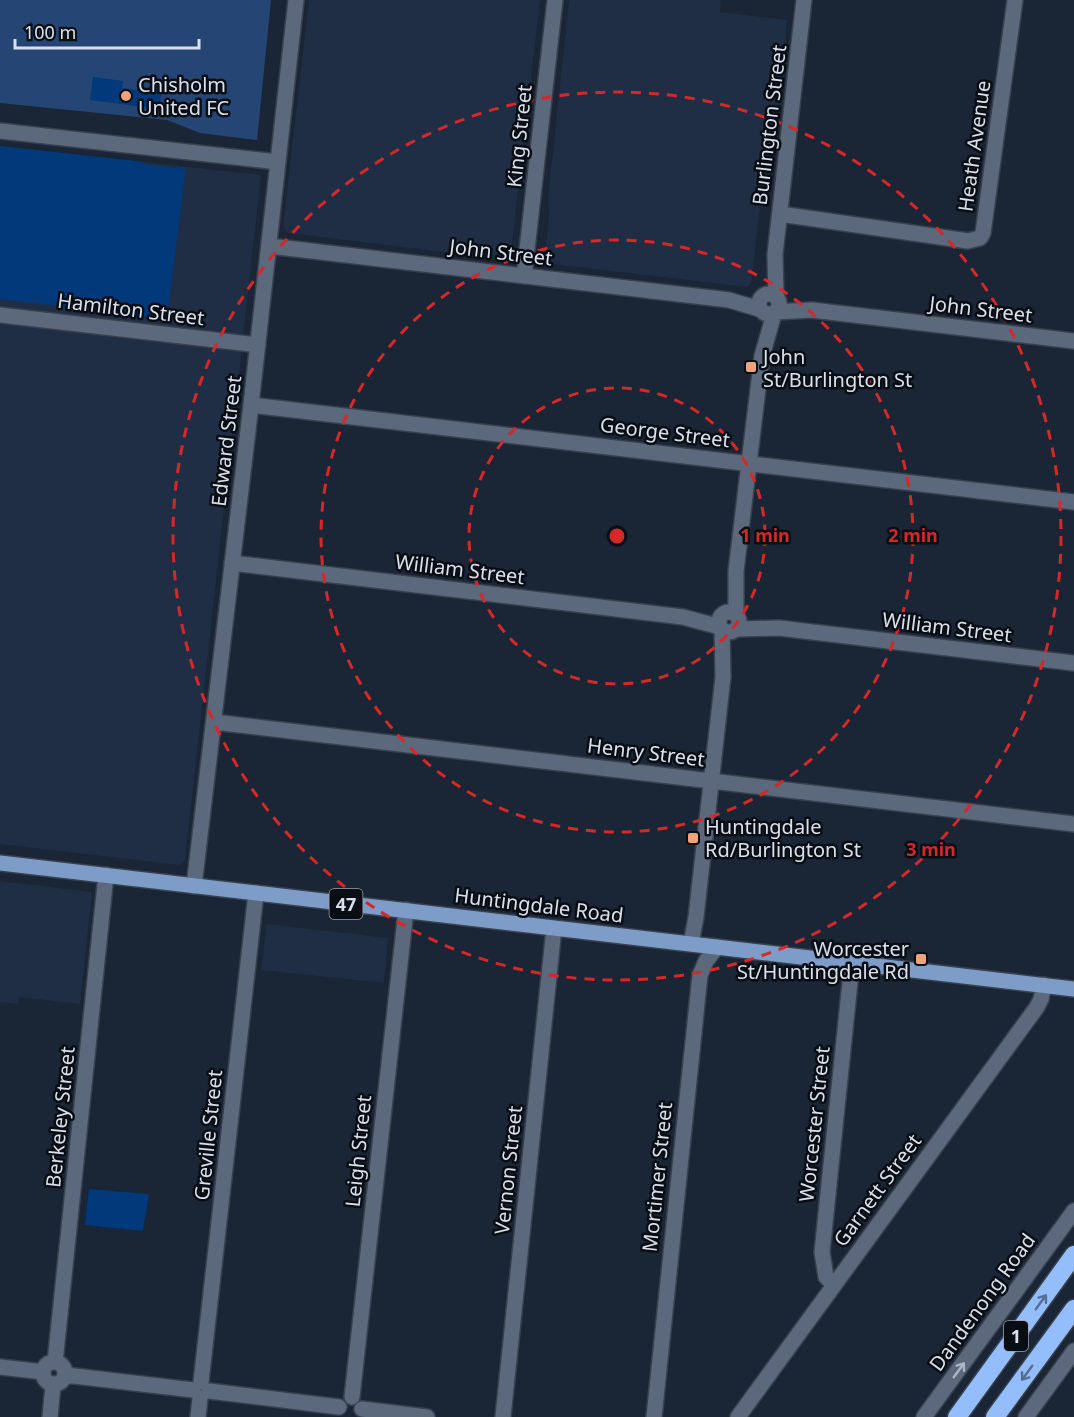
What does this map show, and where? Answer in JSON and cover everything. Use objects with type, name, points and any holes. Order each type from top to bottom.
[{"type":"highway","name":"1","points":[[957,1417],[1074,1255]]},
{"type":"highway","name":"1","points":[[995,1417],[1074,1309]]},
{"type":"main road","name":"Huntingdale Road","points":[[0,863],[1074,989]]},
{"type":"street","name":"Edward Street","points":[[194,886],[296,0]]},
{"type":"street","name":"King Street","points":[[524,276],[555,0]]},
{"type":"street","name":"Burlington Street","points":[[691,944],[804,0]]},
{"type":"street","name":"Heath Avenue","points":[[780,214],[968,241],[980,238],[983,233],[1015,0]]},
{"type":"street","points":[[0,131],[278,162]]},
{"type":"street","name":"John Street","points":[[269,246],[1074,341]]},
{"type":"street","name":"Hamilton Street","points":[[0,315],[258,345]]},
{"type":"street","name":"George Street","points":[[251,405],[1074,502]]},
{"type":"street","name":"William Street","points":[[232,564],[1074,663]]},
{"type":"street","name":"Henry Street","points":[[214,722],[1074,824]]},
{"type":"street","name":"Berkeley Street","points":[[55,1362],[106,875]]},
{"type":"street","name":"Greville Street","points":[[198,1417],[256,893]]},
{"type":"street","name":"Leigh Street","points":[[352,1397],[406,910]]},
{"type":"street","name":"Vernon Street","points":[[503,1417],[554,928]]},
{"type":"street","name":"Mortimer Street","points":[[654,1417],[700,975],[706,960],[717,947]]},
{"type":"street","name":"Worcester Street","points":[[834,1285],[826,1277],[822,1252],[852,963]]},
{"type":"street","name":"Garnett Street","points":[[738,1417],[1037,1007],[1044,986]]},
{"type":"street","name":"Dandenong Road","points":[[924,1417],[1074,1211]]},
{"type":"street","points":[[1026,1417],[1074,1351]]},
{"type":"street","points":[[55,1362],[63,1366],[66,1375],[60,1383],[53,1385],[45,1380],[43,1372],[46,1365],[55,1362]]},
{"type":"street","points":[[0,1367],[43,1372]]},
{"type":"street","points":[[66,1375],[201,1390],[342,1412],[346,1398],[352,1397],[360,1401],[360,1413],[428,1417]]},
{"type":"street","points":[[50,1417],[53,1385]]},
{"type":"shaded area","points":[[0,0],[271,0],[257,140],[200,133],[167,120],[0,103]]},
{"type":"shaded area","points":[[309,0],[540,0],[510,260],[288,233],[283,226]]},
{"type":"shaded area","points":[[569,0],[721,0],[720,12],[787,20],[771,166],[765,166],[751,284],[747,287],[544,263],[549,219],[548,199]]},
{"type":"shaded area","points":[[0,146],[261,175],[185,860],[180,865],[0,844]]},
{"type":"shaded area","points":[[0,881],[92,892],[80,1004],[20,997],[18,1004],[0,1002]]},
{"type":"shaded area","points":[[267,924],[388,938],[384,983],[261,970]]},
{"type":"building","name":"Chisholm United FC","points":[[93,77],[123,81],[122,88],[161,93],[160,109],[90,100]]},
{"type":"building","points":[[0,146],[145,162],[144,164],[186,169],[167,319],[0,299]]},
{"type":"building","points":[[89,1189],[149,1194],[143,1231],[85,1225]]},
{"type":"place","name":"Chisholm United FC","points":[[126,96]]},
{"type":"place","name":"John St/Burlington St","points":[[751,367]]},
{"type":"place","name":"Huntingdale Rd/Burlington St","points":[[693,838]]},
{"type":"place","name":"Worcester St/Huntingdale Rd","points":[[921,959]]}]
